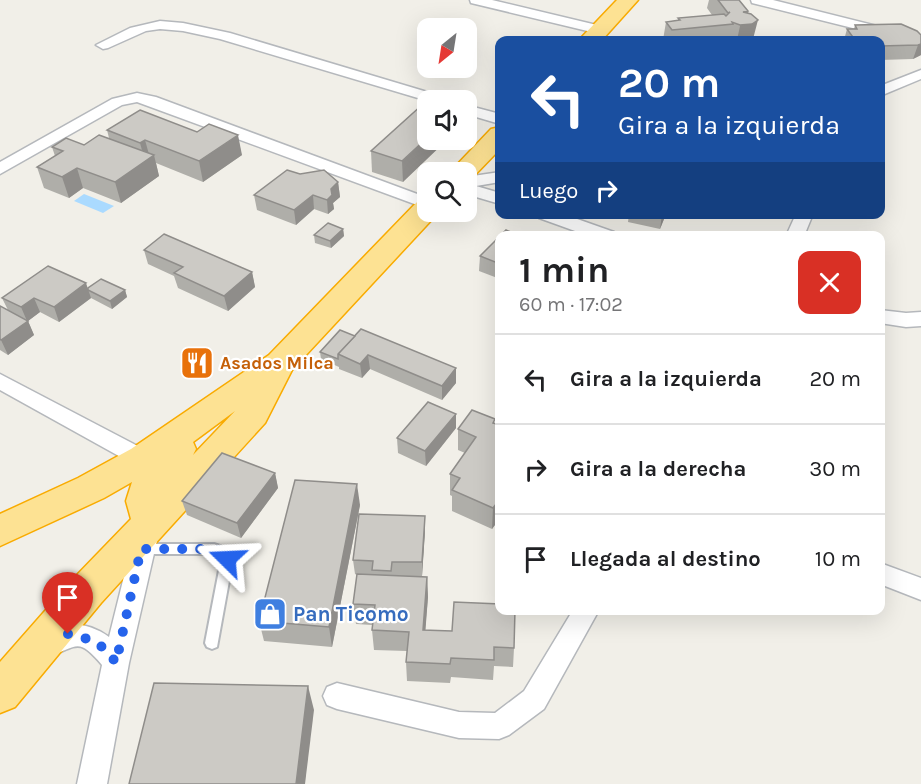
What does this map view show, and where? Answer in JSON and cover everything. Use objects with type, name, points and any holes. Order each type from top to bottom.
[{"type":"highway","points":[[595,35],[628,0]]},
{"type":"highway","points":[[473,162],[495,139]]},
{"type":"highway","points":[[0,531],[91,488],[143,459],[219,408],[280,363],[417,218]]},
{"type":"highway","points":[[0,693],[87,591],[146,537],[254,414],[280,363]]},
{"type":"highway","points":[[146,537],[144,501],[151,478],[219,408]]},
{"type":"highway","points":[[91,488],[126,491],[130,494],[146,537]]},
{"type":"street","points":[[476,0],[595,35]]},
{"type":"street","points":[[757,0],[921,40]]},
{"type":"street","points":[[103,45],[144,27],[168,25],[256,46],[417,94]]},
{"type":"street","points":[[885,90],[921,74]]},
{"type":"street","points":[[0,170],[117,102],[137,97],[152,100],[417,202]]},
{"type":"street","points":[[477,112],[495,118]]},
{"type":"street","points":[[477,180],[495,178]]},
{"type":"street","points":[[477,192],[495,197]]},
{"type":"street","points":[[559,219],[594,231]]},
{"type":"street","points":[[885,317],[906,320],[921,319]]},
{"type":"street","points":[[0,381],[143,459]]},
{"type":"street","points":[[93,784],[116,663],[146,537]]},
{"type":"street","points":[[885,575],[921,589]]},
{"type":"street","points":[[337,696],[459,725],[499,726],[534,700],[584,615]]},
{"type":"street","points":[[35,652],[68,634],[90,639],[107,650],[116,663]]},
{"type":"lane","points":[[146,537],[214,549],[221,551],[227,559],[212,643]]},
{"type":"water","points":[[84,194],[114,206],[103,213],[74,201]]},
{"type":"building","points":[[718,0],[739,0],[748,11],[743,12],[751,14],[758,20],[752,24],[740,25],[732,22],[733,24],[672,30],[666,22],[680,20],[678,18],[724,14],[726,16],[730,12],[728,13]]},
{"type":"building","points":[[901,24],[921,35],[921,44],[885,46],[885,36],[852,36],[847,29],[857,29],[855,25]]},
{"type":"building","points":[[417,109],[417,147],[402,161],[371,151]]},
{"type":"building","points":[[140,110],[197,132],[209,124],[238,135],[199,161],[145,140],[140,143],[107,130]]},
{"type":"building","points":[[99,135],[154,155],[115,182],[77,168],[62,177],[37,167],[63,151],[52,147],[66,138],[84,145]]},
{"type":"building","points":[[287,170],[300,174],[324,170],[338,182],[331,189],[332,195],[327,200],[313,195],[294,210],[254,195]]},
{"type":"building","points":[[328,223],[343,229],[330,241],[314,235]]},
{"type":"building","points":[[164,234],[252,272],[224,296],[174,273],[183,267],[144,250]]},
{"type":"building","points":[[495,241],[495,262],[480,256]]},
{"type":"building","points":[[48,266],[86,283],[54,307],[34,298],[21,307],[2,298]]},
{"type":"building","points":[[101,279],[125,290],[110,301],[88,290]]},
{"type":"building","points":[[0,306],[28,321],[1,340],[0,339]]},
{"type":"building","points":[[361,329],[456,368],[442,386],[368,355],[360,364],[338,354]]},
{"type":"building","points":[[340,330],[355,336],[338,354],[338,359],[320,352]]},
{"type":"building","points":[[428,402],[456,414],[425,451],[397,438]]},
{"type":"building","points":[[472,410],[495,419],[493,423],[495,424],[495,505],[493,508],[452,490],[460,478],[450,474],[476,437],[458,429]]},
{"type":"building","points":[[222,453],[275,473],[237,523],[182,501]]},
{"type":"building","points":[[295,480],[357,484],[329,627],[259,621]]},
{"type":"building","points":[[359,514],[425,516],[422,562],[392,562],[391,571],[372,570],[373,561],[353,560]]},
{"type":"building","points":[[357,574],[427,577],[423,630],[452,631],[454,602],[495,604],[495,615],[515,615],[514,648],[494,647],[494,660],[451,658],[450,664],[406,662],[409,632],[372,630],[375,605],[353,604]]},
{"type":"building","points":[[154,683],[308,686],[296,784],[129,784]]},
{"type":"place","name":"Asados Milca","points":[[197,363]]},
{"type":"place","name":"Pan Ticomo","points":[[270,614]]},
{"type":"route","points":[[68,634],[90,639],[107,650],[116,663],[141,549],[214,549],[221,551],[227,559]]}]
